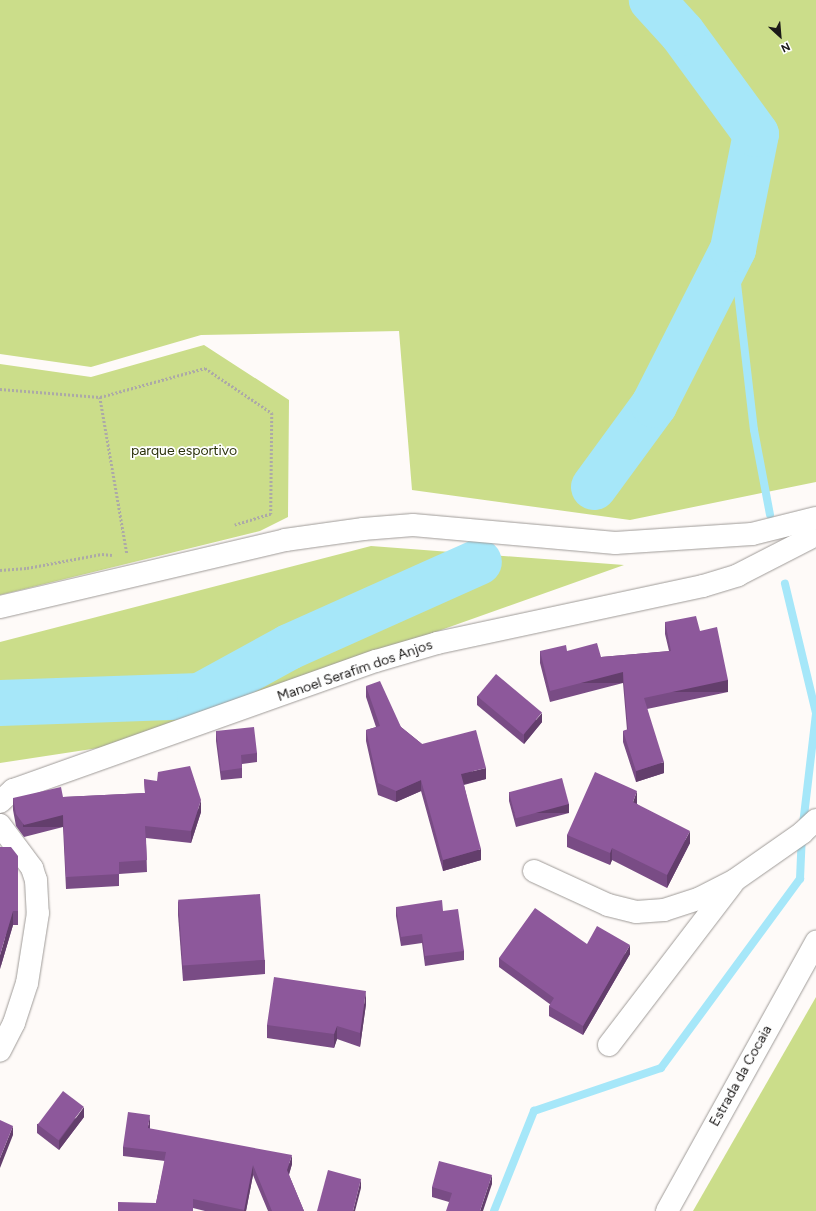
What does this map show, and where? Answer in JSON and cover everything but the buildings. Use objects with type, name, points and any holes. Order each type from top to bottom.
[{"type":"street","points":[[0,607],[285,540],[363,529],[413,525],[615,543],[708,539],[752,534],[812,533]]},
{"type":"street","name":"Manoel Serafim dos Anjos","points":[[0,802],[13,790],[376,661],[437,643],[702,586],[738,575],[812,533]]},
{"type":"street","points":[[534,871],[608,905],[636,912],[664,910],[700,898],[735,880],[802,833],[816,820]]},
{"type":"street","points":[[0,825],[32,868],[36,880],[38,913],[27,983],[14,1023],[0,1051]]},
{"type":"street","points":[[609,1045],[735,880]]},
{"type":"street","name":"Estrada da Cocaia","points":[[667,1211],[816,942]]},
{"type":"path","points":[[0,389],[100,396],[205,368],[272,413],[271,514],[234,525]]},
{"type":"path","points":[[100,396],[128,556]]},
{"type":"path","points":[[0,570],[27,568],[102,554],[128,556],[135,554]]},
{"type":"green space","points":[[0,0],[816,0],[816,482],[630,520],[412,490],[399,331],[201,335],[91,367],[0,354]]},
{"type":"green space","name":"parque esportivo","points":[[204,345],[289,400],[288,517],[260,531],[0,595],[0,364],[91,377]]},
{"type":"green space","points":[[371,546],[624,565],[118,745],[0,763],[0,642]]},
{"type":"green space","points":[[816,997],[816,1211],[693,1211]]},
{"type":"waterway","points":[[594,487],[654,405],[733,249],[756,134],[682,33],[652,0]]},
{"type":"waterway","points":[[733,249],[754,430],[770,515]]},
{"type":"waterway","points":[[0,703],[200,696],[289,647],[479,562]]},
{"type":"waterway","points":[[494,1211],[534,1111],[661,1068],[800,879],[802,833],[816,713],[785,584]]}]
